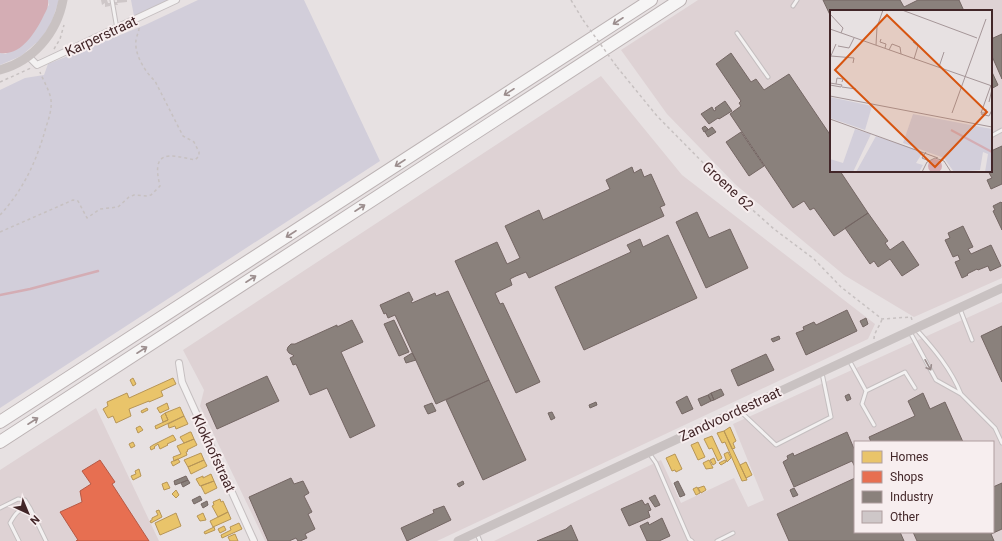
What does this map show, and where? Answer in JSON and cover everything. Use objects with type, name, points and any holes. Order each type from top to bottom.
[{"type":"highway","points":[[0,422],[651,0]]},
{"type":"highway","points":[[0,442],[680,0]]},
{"type":"main road","points":[[0,70],[19,62],[28,56],[48,38],[58,18],[64,0]]},
{"type":"main road","name":"Zandvoordestraat","points":[[458,541],[478,537],[648,452],[1002,288]]},
{"type":"street","name":"Karperstraat","points":[[37,65],[176,0]]},
{"type":"street","points":[[28,56],[37,65]]},
{"type":"street","name":"Klokhofstraat","points":[[179,363],[182,382],[254,541]]},
{"type":"lane","points":[[112,0],[117,28]]},
{"type":"lane","points":[[793,6],[797,0]]},
{"type":"lane","points":[[737,32],[768,77]]},
{"type":"lane","points":[[992,135],[1002,130]]},
{"type":"lane","points":[[959,308],[972,340]]},
{"type":"lane","points":[[912,329],[935,350],[955,380],[961,394]]},
{"type":"lane","points":[[912,329],[936,380],[961,394],[995,428],[1002,443]]},
{"type":"lane","points":[[848,359],[866,391],[862,404],[874,425]]},
{"type":"lane","points":[[739,410],[776,445],[832,417],[822,371]]},
{"type":"lane","points":[[866,391],[905,372],[915,388]]},
{"type":"lane","points":[[648,452],[656,463],[689,539],[692,541]]},
{"type":"lane","points":[[0,508],[18,499],[25,500],[46,541]]},
{"type":"lane","points":[[19,541],[10,523],[16,512],[24,508],[30,508]]},
{"type":"lane","points":[[717,541],[733,533]]},
{"type":"path","name":"Groene 62","points":[[571,0],[583,20],[617,66],[657,116],[728,188],[774,229],[814,259],[840,286],[882,319]]},
{"type":"path","points":[[0,232],[73,200],[78,201],[87,218],[100,209],[118,207],[129,197],[134,195],[152,195],[160,186],[158,168],[160,160],[165,156],[171,155],[195,160],[199,156],[199,152],[194,142],[183,136],[155,81],[148,75],[136,49],[136,38],[140,29],[139,23],[136,20]]},
{"type":"path","points":[[0,82],[37,65],[51,98],[52,107],[40,148],[32,168],[16,197],[0,215]]},
{"type":"path","points":[[874,347],[874,335],[880,326],[882,319],[911,317],[912,329]]},
{"type":"shaded area","points":[[0,0],[48,0],[46,11],[31,36],[21,47],[8,53],[0,53]]},
{"type":"shaded area","points":[[48,0],[59,0],[51,24],[38,43],[36,43],[21,56],[0,65],[0,53],[6,54],[49,5]]},
{"type":"shaded area","points":[[131,0],[168,0],[134,16]]},
{"type":"shaded area","points":[[198,0],[304,0],[380,161],[0,408],[0,90],[25,78],[44,75],[48,64],[145,25]]},
{"type":"shaded area","points":[[698,0],[1002,0],[1002,278],[914,317],[844,275],[736,185],[667,114],[621,50]]},
{"type":"shaded area","points":[[601,76],[682,175],[875,324],[868,339],[437,541],[265,541],[200,406],[204,390],[183,350]]},
{"type":"shaded area","points":[[1002,302],[1002,541],[494,541],[661,460],[681,503],[734,478],[748,507],[764,500],[733,424]]},
{"type":"shaded area","points":[[96,408],[159,541],[0,541],[0,470]]},
{"type":"building: Homes","points":[[133,378],[136,384],[133,386],[130,380]]},
{"type":"building: Homes","points":[[173,378],[176,384],[161,391],[163,396],[129,409],[131,416],[116,423],[113,416],[108,418],[103,409],[108,406],[107,402],[127,393],[129,398]]},
{"type":"building: Homes","points":[[167,403],[169,409],[160,413],[157,408]]},
{"type":"building: Homes","points":[[180,407],[184,416],[156,429],[155,426],[168,420],[165,413]]},
{"type":"building: Homes","points":[[147,408],[148,410],[142,413],[141,411]]},
{"type":"building: Homes","points":[[165,413],[168,420],[163,422],[161,416]]},
{"type":"building: Homes","points":[[184,416],[188,424],[176,429],[175,426],[169,428],[168,424]]},
{"type":"building: Homes","points":[[140,426],[143,430],[138,433],[136,428]]},
{"type":"building: Homes","points":[[730,427],[736,441],[733,443],[735,448],[732,449],[724,431]]},
{"type":"building: Homes","points":[[724,431],[747,480],[742,481],[725,442],[722,443],[717,433]]},
{"type":"building: Homes","points":[[190,432],[194,439],[184,443],[180,437]]},
{"type":"building: Homes","points":[[173,435],[176,440],[160,449],[158,444],[151,450],[150,447]]},
{"type":"building: Homes","points":[[712,436],[722,458],[718,461],[712,448],[709,449],[704,439]]},
{"type":"building: Homes","points":[[194,439],[197,445],[187,450],[187,455],[174,461],[173,457],[181,454],[177,446]]},
{"type":"building: Homes","points":[[133,442],[135,446],[131,448],[129,444]]},
{"type":"building: Homes","points":[[698,442],[705,457],[698,460],[691,445]]},
{"type":"building: Homes","points":[[728,452],[731,458],[727,462],[724,454]]},
{"type":"building: Homes","points":[[201,453],[204,460],[188,467],[184,460]]},
{"type":"building: Homes","points":[[675,454],[682,469],[676,472],[675,470],[672,471],[666,458]]},
{"type":"building: Homes","points":[[714,458],[716,463],[713,465],[710,460]]},
{"type":"building: Homes","points":[[178,459],[180,462],[173,466],[171,462]]},
{"type":"building: Homes","points":[[204,460],[207,466],[191,474],[188,467]]},
{"type":"building: Homes","points":[[709,460],[713,468],[706,469],[703,463]]},
{"type":"building: Homes","points":[[725,460],[726,462],[721,465],[719,463]]},
{"type":"building: Homes","points":[[746,462],[752,475],[746,478],[740,465]]},
{"type":"building: Homes","points":[[139,469],[141,476],[133,480],[131,476],[136,474],[135,471]]},
{"type":"building: Homes","points":[[211,474],[214,481],[200,486],[196,479],[203,476],[203,478]]},
{"type":"building: Homes","points":[[214,481],[217,488],[205,494],[201,486]]},
{"type":"building: Homes","points":[[167,482],[170,488],[164,490],[162,484]]},
{"type":"building: Homes","points":[[704,486],[706,490],[701,493],[698,488]]},
{"type":"building: Homes","points":[[697,487],[700,493],[696,495],[693,489]]},
{"type":"building: Homes","points":[[176,490],[179,495],[176,498],[172,494]]},
{"type":"building: Homes","points":[[220,499],[221,502],[223,501],[228,512],[218,517],[212,506],[214,505],[213,502]]},
{"type":"building: Homes","points":[[159,510],[162,517],[151,523],[150,521],[152,518],[158,515],[156,511]]},
{"type":"building: Homes","points":[[228,512],[231,519],[213,527],[210,521]]},
{"type":"building: Homes","points":[[176,513],[181,526],[160,535],[155,523]]},
{"type":"building: Homes","points":[[203,513],[206,520],[200,521],[197,516]]},
{"type":"building: Homes","points":[[239,523],[242,529],[222,538],[221,535],[231,530],[230,527]]},
{"type":"building: Homes","points":[[224,526],[226,530],[220,533],[218,529]]},
{"type":"building: Homes","points":[[214,527],[215,530],[205,534],[204,532]]},
{"type":"building: Homes","points":[[235,534],[238,541],[230,541],[228,537]]},
{"type":"building: Shops","points":[[100,460],[115,482],[112,484],[149,541],[76,541],[78,540],[60,512],[82,502],[80,491],[91,484],[82,471]]},
{"type":"building: Industry","points":[[823,0],[900,0],[904,7],[918,0],[959,0],[964,10],[830,10],[830,15]]},
{"type":"building: Industry","points":[[1002,34],[1002,79],[992,56],[992,39]]},
{"type":"building: Industry","points":[[731,53],[751,82],[756,79],[764,90],[789,74],[830,135],[830,172],[841,172],[868,213],[834,236],[814,208],[810,210],[804,201],[793,208],[730,114],[741,106],[739,103],[741,101],[716,64]]},
{"type":"building: Industry","points":[[992,72],[998,85],[992,88]]},
{"type":"building: Industry","points":[[725,101],[732,111],[709,124],[701,114],[712,107],[714,111],[716,110],[715,108]]},
{"type":"building: Industry","points":[[705,126],[708,129],[704,132],[702,128]]},
{"type":"building: Industry","points":[[712,127],[716,132],[708,137],[705,132]]},
{"type":"building: Industry","points":[[741,132],[764,166],[749,176],[726,142]]},
{"type":"building: Industry","points":[[1002,146],[1002,184],[991,189],[987,180],[992,178],[989,172],[992,172],[992,151]]},
{"type":"building: Industry","points":[[632,167],[634,173],[641,169],[644,177],[651,174],[665,205],[660,207],[664,216],[529,278],[526,272],[516,276],[510,279],[512,285],[495,293],[500,304],[503,303],[540,382],[516,393],[455,261],[497,242],[507,264],[520,258],[505,226],[539,210],[543,220],[610,189],[606,180]]},
{"type":"building: Industry","points":[[1001,202],[1002,230],[993,211],[995,210],[993,206]]},
{"type":"building: Industry","points":[[697,212],[709,238],[730,229],[748,268],[706,288],[676,222]]},
{"type":"building: Industry","points":[[868,213],[888,241],[885,243],[890,250],[903,241],[919,265],[902,276],[890,259],[878,267],[874,261],[870,264],[845,228]]},
{"type":"building: Industry","points":[[963,226],[973,247],[968,249],[971,254],[991,245],[1001,266],[990,271],[988,266],[978,270],[977,269],[962,278],[955,262],[960,260],[958,255],[953,257],[945,240],[950,238],[948,233]]},
{"type":"building: Industry","points":[[668,235],[697,298],[584,350],[555,287],[631,252],[627,245],[640,239],[643,247]]},
{"type":"building: Industry","points":[[448,291],[489,380],[436,404],[395,315],[388,318],[386,313],[384,314],[380,305],[409,292],[413,300],[411,301],[412,303],[435,293],[436,296]]},
{"type":"building: Industry","points":[[847,310],[857,331],[806,355],[796,333],[804,330],[803,327],[814,322],[816,325]]},
{"type":"building: Industry","points":[[866,318],[868,324],[863,327],[860,321]]},
{"type":"building: Industry","points":[[352,320],[363,342],[341,352],[375,426],[350,438],[327,388],[310,395],[296,364],[293,365],[290,358],[294,356],[287,350],[291,344],[295,344],[337,325],[337,327]]},
{"type":"building: Industry","points":[[394,320],[409,352],[399,356],[384,324]]},
{"type":"building: Industry","points":[[1002,326],[1002,382],[981,336]]},
{"type":"building: Industry","points":[[779,336],[780,339],[773,342],[771,339]]},
{"type":"building: Industry","points":[[412,353],[416,360],[406,363],[404,358]]},
{"type":"building: Industry","points":[[766,354],[774,370],[738,386],[731,370]]},
{"type":"building: Industry","points":[[267,376],[279,401],[217,429],[206,404]]},
{"type":"building: Industry","points":[[489,380],[526,460],[483,480],[446,400]]},
{"type":"building: Industry","points":[[721,389],[724,395],[714,400],[711,393]]},
{"type":"building: Industry","points":[[711,393],[714,400],[711,401],[708,395]]},
{"type":"building: Industry","points":[[923,393],[930,409],[945,402],[963,441],[871,441],[869,437],[915,416],[908,401]]},
{"type":"building: Industry","points":[[849,394],[851,399],[847,401],[845,396]]},
{"type":"building: Industry","points":[[708,395],[711,401],[701,406],[698,399]]},
{"type":"building: Industry","points":[[687,396],[693,409],[682,414],[676,402]]},
{"type":"building: Industry","points":[[596,402],[597,405],[590,408],[589,405]]},
{"type":"building: Industry","points":[[432,403],[436,411],[428,414],[424,406]]},
{"type":"building: Industry","points":[[552,412],[555,418],[551,420],[548,413]]},
{"type":"building: Industry","points":[[847,432],[854,449],[854,465],[852,461],[794,487],[783,462],[788,459],[787,456],[793,453],[794,456]]},
{"type":"building: Industry","points":[[186,476],[188,480],[175,485],[174,481]]},
{"type":"building: Industry","points":[[291,478],[294,484],[303,481],[309,493],[304,496],[312,512],[308,514],[315,529],[305,534],[307,538],[300,541],[296,538],[289,541],[268,541],[249,497]]},
{"type":"building: Industry","points":[[854,478],[854,533],[900,533],[904,541],[789,541],[777,514]]},
{"type":"building: Industry","points":[[188,480],[190,483],[183,487],[181,483]]},
{"type":"building: Industry","points":[[463,481],[464,484],[459,487],[457,484]]},
{"type":"building: Industry","points":[[678,481],[685,495],[680,497],[674,483]]},
{"type":"building: Industry","points":[[1002,483],[1002,529],[994,533],[994,487]]},
{"type":"building: Industry","points":[[794,488],[798,495],[793,497],[790,490]]},
{"type":"building: Industry","points":[[655,495],[660,505],[655,507],[649,498]]},
{"type":"building: Industry","points":[[200,496],[202,500],[194,504],[192,500]]},
{"type":"building: Industry","points":[[642,500],[645,505],[648,503],[651,510],[648,511],[650,517],[629,526],[621,509]]},
{"type":"building: Industry","points":[[207,501],[208,505],[203,508],[201,504]]},
{"type":"building: Industry","points":[[444,506],[451,520],[407,541],[401,528],[434,513],[433,510]]},
{"type":"building: Industry","points":[[662,518],[670,536],[659,541],[647,541],[640,526],[648,522],[649,525]]},
{"type":"building: Industry","points":[[571,525],[578,541],[537,541],[566,529]]},
{"type":"building: Industry","points":[[913,533],[993,533],[991,534],[994,541],[917,541]]},
{"type":"building: Other","points":[[101,0],[107,0],[108,3],[110,3],[110,6],[105,7],[105,3],[102,5]]},
{"type":"building: Other","points":[[117,0],[127,0],[127,2],[117,3],[118,5],[115,5],[114,2],[117,2]]},
{"type":"waterway","points":[[0,295],[30,289],[98,271]]}]
